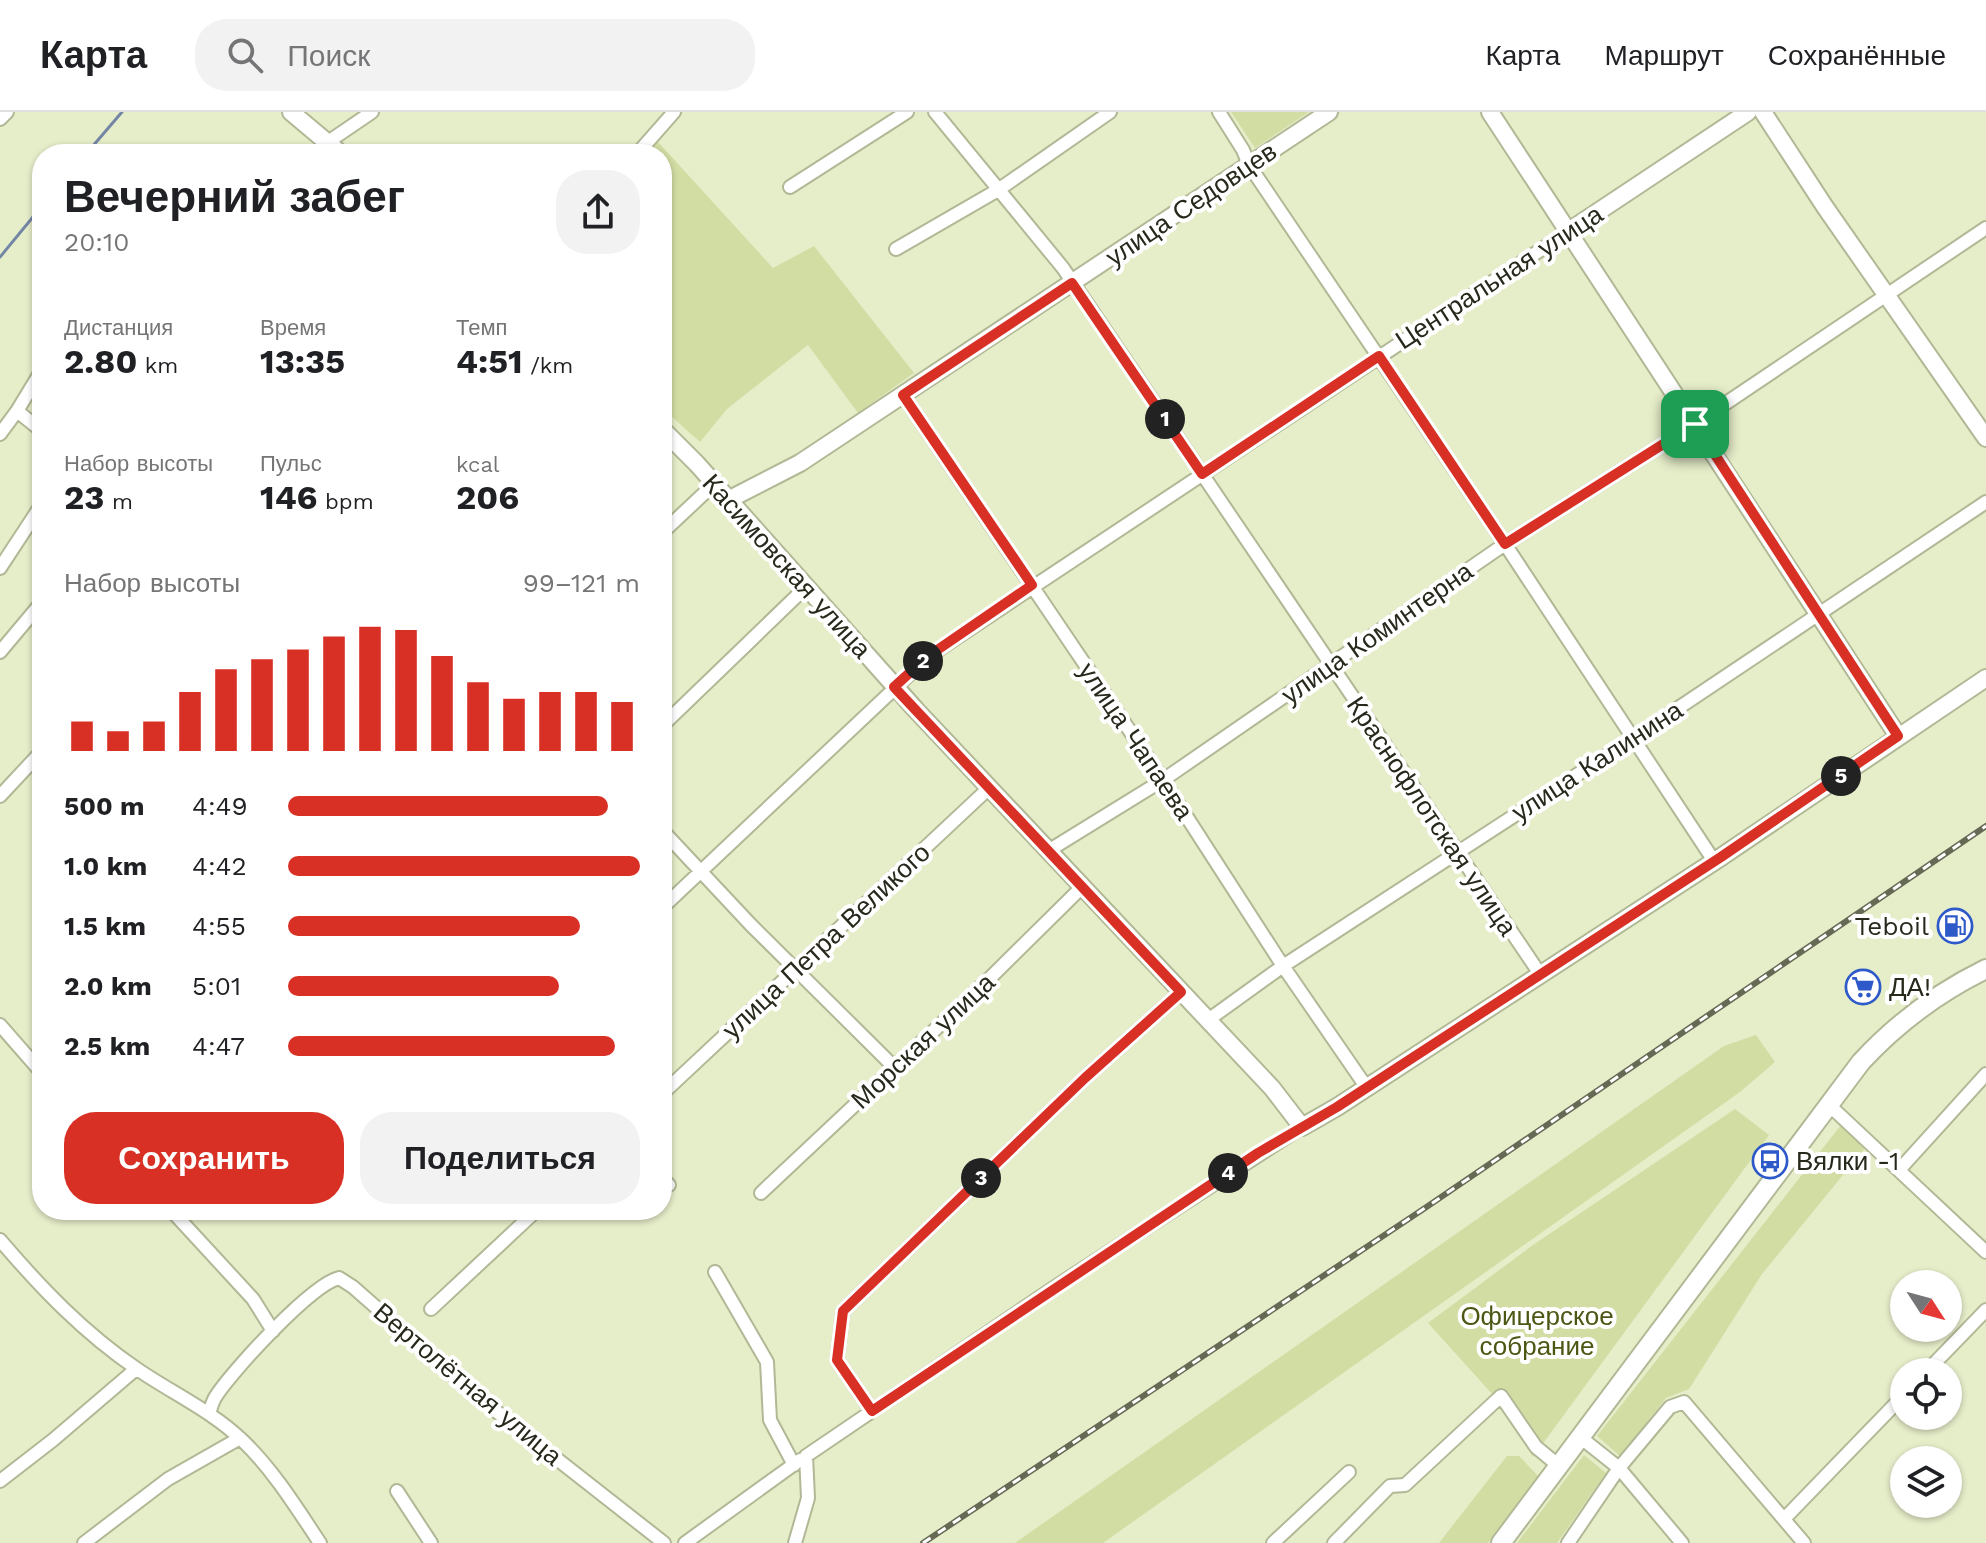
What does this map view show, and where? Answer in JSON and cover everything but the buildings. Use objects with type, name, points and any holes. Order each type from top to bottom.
[{"type":"main road","points":[[1501,1543],[1861,1062],[1907,1017],[1948,989],[1986,969]]},
{"type":"street","points":[[0,119],[7,112]]},
{"type":"street","points":[[291,112],[320,144]]},
{"type":"street","points":[[329,144],[372,112]]},
{"type":"street","points":[[646,144],[674,112]]},
{"type":"street","points":[[790,187],[907,112]]},
{"type":"street","name":"Краснофлотская улица","points":[[935,112],[1063,268],[1540,974]]},
{"type":"street","points":[[896,249],[998,190],[1110,112]]},
{"type":"street","points":[[1219,112],[1249,165],[1714,861]]},
{"type":"street","name":"улица Седовцев","points":[[728,500],[800,463],[1329,112]]},
{"type":"street","points":[[1490,112],[1898,736]]},
{"type":"street","name":"Центральная улица","points":[[672,899],[927,657],[1748,112]]},
{"type":"street","points":[[1763,112],[1825,207],[1986,438]]},
{"type":"street","name":"улица Коминтерна","points":[[1048,851],[1163,780],[1505,544],[1695,424],[1986,228]]},
{"type":"street","points":[[0,434],[32,386]]},
{"type":"street","name":"улица Чапаева","points":[[903,395],[1367,1088]]},
{"type":"street","points":[[17,411],[32,423]]},
{"type":"street","name":"Касимовская улица","points":[[672,440],[894,687],[1272,1088],[1302,1127]]},
{"type":"street","points":[[672,524],[714,484]]},
{"type":"street","name":"улица Калинина","points":[[1208,1020],[1283,966],[1632,739],[1986,502]]},
{"type":"street","points":[[0,568],[32,519]]},
{"type":"street","points":[[672,716],[806,587]]},
{"type":"street","points":[[0,652],[32,614]]},
{"type":"street","points":[[685,1543],[872,1411],[1258,1153],[1367,1088],[1986,678]]},
{"type":"street","points":[[0,796],[32,762]]},
{"type":"street","name":"улица Петра Великого","points":[[672,1085],[989,788]]},
{"type":"street","points":[[672,841],[895,1068]]},
{"type":"street","name":"Морская улица","points":[[761,1193],[1082,887]]},
{"type":"street","points":[[872,1411],[837,1360],[843,1311],[1085,1078],[1181,992]]},
{"type":"street","points":[[0,1025],[32,1062]]},
{"type":"street","points":[[1899,1170],[1986,1074]]},
{"type":"street","points":[[1828,1104],[1986,1252]]},
{"type":"street","points":[[180,1220],[244,1288],[273,1331]]},
{"type":"street","points":[[431,1309],[526,1220]]},
{"type":"street","points":[[0,1240],[65,1313],[136,1369],[209,1414],[240,1438],[269,1468],[320,1543]]},
{"type":"street","points":[[715,1272],[767,1362],[770,1420],[794,1465]]},
{"type":"street","name":"Вертолётная улица","points":[[209,1414],[214,1398],[273,1331],[332,1280],[343,1280],[478,1397],[664,1543]]},
{"type":"street","points":[[1940,1358],[1986,1310]]},
{"type":"street","points":[[0,1481],[136,1369]]},
{"type":"street","points":[[1334,1543],[1390,1486],[1405,1485],[1501,1396],[1536,1447],[1559,1466]]},
{"type":"street","points":[[1568,1543],[1619,1468],[1670,1407],[1684,1402],[1804,1543]]},
{"type":"street","points":[[1784,1519],[1890,1409]]},
{"type":"street","points":[[1580,1437],[1619,1468],[1682,1543]]},
{"type":"street","points":[[84,1543],[100,1538],[168,1479],[240,1438]]},
{"type":"street","points":[[795,1543],[808,1498],[806,1456]]},
{"type":"street","points":[[1273,1543],[1349,1472]]},
{"type":"street","points":[[397,1491],[431,1543]]},
{"type":"green space","points":[[1231,112],[1309,112],[1255,148]]},
{"type":"green space","points":[[672,157],[773,268],[814,246],[914,373],[858,413],[808,345],[727,409],[700,442],[672,417]]},
{"type":"green space","points":[[1756,1035],[1775,1062],[1740,1092],[1103,1543],[1015,1543],[1724,1046]]},
{"type":"green space","name":"Офицерское собрание","points":[[1735,1109],[1769,1135],[1533,1457],[1503,1406],[1428,1323],[1533,1245]]},
{"type":"green space","points":[[1841,1125],[1865,1148],[1762,1274],[1689,1389],[1666,1398],[1620,1456],[1597,1436]]},
{"type":"green space","points":[[1584,1455],[1606,1473],[1557,1543],[1517,1543]]},
{"type":"green space","points":[[1507,1456],[1519,1456],[1538,1476],[1488,1543],[1439,1543]]},
{"type":"waterway","points":[[95,144],[122,112]]},
{"type":"waterway","points":[[0,257],[32,218]]},
{"type":"railway","points":[[923,1543],[1425,1208],[1986,826]]},
{"type":"place","name":"Teboil","points":[[1955,926]]},
{"type":"place","name":"ДА!","points":[[1863,987]]},
{"type":"place","name":"Вялки -1","points":[[1770,1161]]},
{"type":"route","points":[[1072,283],[1202,474],[1379,356],[1505,544],[1695,424],[1898,736],[1721,857],[1337,1107],[1258,1153],[872,1411],[837,1360],[843,1311],[1085,1078],[1181,992],[894,687],[927,657],[1032,585],[903,395],[1072,283]]}]
